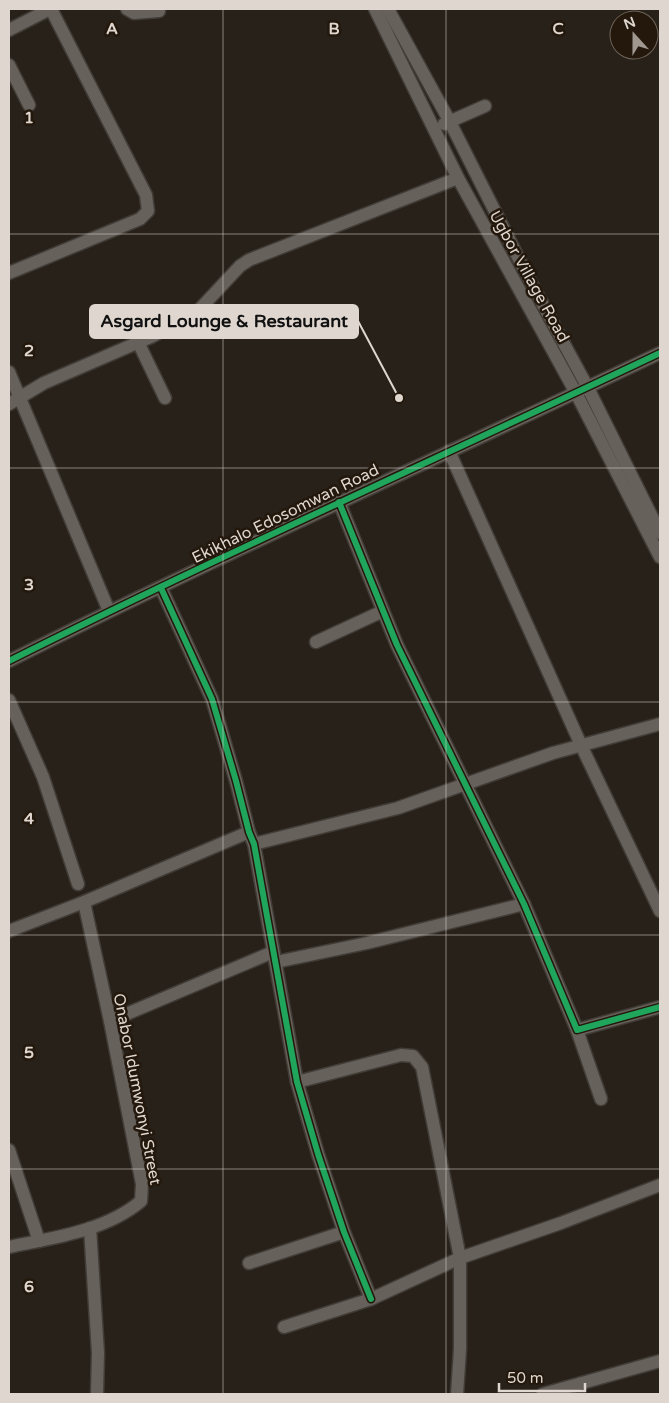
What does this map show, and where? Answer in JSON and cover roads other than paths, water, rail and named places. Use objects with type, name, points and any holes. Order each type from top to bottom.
[{"type":"street","points":[[9,30],[50,9],[146,195],[148,211],[140,219],[9,273]]},
{"type":"street","points":[[127,9],[134,12],[159,11]]},
{"type":"street","name":"Ugbor Village Road","points":[[386,11],[450,122],[530,282],[660,558]]},
{"type":"street","name":"Ugbor Village Road","points":[[386,11],[458,178],[582,390],[660,533]]},
{"type":"street","points":[[9,65],[29,105]]},
{"type":"street","points":[[435,128],[485,106]]},
{"type":"street","points":[[14,401],[44,382],[138,342],[198,312],[240,266],[249,260],[458,178]]},
{"type":"street","points":[[138,342],[165,398]]},
{"type":"street","name":"Ekikhalo Edosomwan Road","points":[[9,662],[109,611],[449,450],[660,353]]},
{"type":"street","points":[[9,372],[14,401],[109,611]]},
{"type":"street","points":[[449,450],[581,745],[660,911]]},
{"type":"street","points":[[339,502],[397,645],[524,904],[577,1030],[601,1098]]},
{"type":"street","points":[[161,588],[212,699],[254,844],[297,1082],[344,1232],[371,1299]]},
{"type":"street","points":[[316,642],[383,610]]},
{"type":"street","points":[[9,700],[42,778],[78,884]]},
{"type":"street","points":[[254,844],[398,808],[581,745],[660,724]]},
{"type":"street","points":[[9,931],[84,902],[249,832]]},
{"type":"street","name":"Onabor Idumwonyi Street","points":[[9,1247],[90,1228],[130,1211],[141,1201],[142,1184],[84,902]]},
{"type":"street","points":[[110,1021],[274,957],[367,942],[524,904]]},
{"type":"street","points":[[577,1030],[660,1007]]},
{"type":"street","points":[[297,1082],[401,1055],[413,1056],[422,1067],[460,1258],[460,1349],[457,1394]]},
{"type":"street","points":[[9,1150],[38,1241]]},
{"type":"street","points":[[284,1327],[371,1299],[460,1258],[561,1223],[660,1185]]},
{"type":"street","points":[[90,1228],[98,1353],[97,1394]]},
{"type":"street","points":[[249,1263],[344,1232]]},
{"type":"street","points":[[543,1394],[660,1361]]},
{"type":"place","name":"Asgard Lounge & Restaurant","points":[[399,398]]}]
